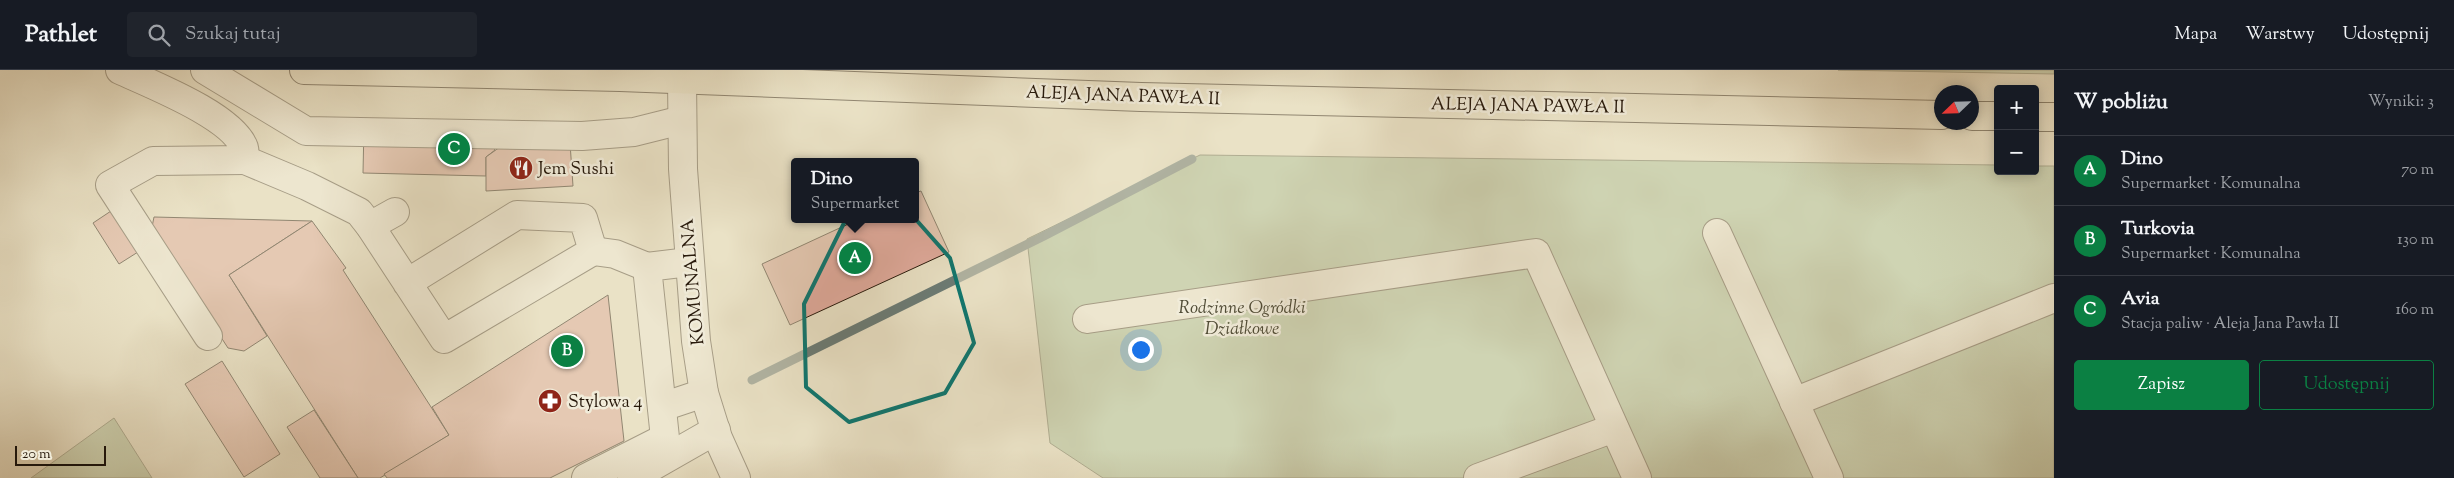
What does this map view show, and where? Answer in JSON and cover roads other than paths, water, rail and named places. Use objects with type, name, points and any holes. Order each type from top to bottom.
[{"type":"main road","name":"ALEJA JANA PAWŁA II","points":[[304,70],[682,80],[1141,97],[1934,115]]},
{"type":"main road","points":[[1979,116],[1994,116]]},
{"type":"main road","points":[[2039,117],[2054,118]]},
{"type":"street","points":[[120,70],[186,100],[228,126],[244,147],[245,160]]},
{"type":"street","points":[[205,70],[306,131],[582,136],[634,132],[682,120]]},
{"type":"street","name":"KOMUNALNA","points":[[682,80],[683,169],[696,341],[704,393],[716,430],[736,478]]},
{"type":"street","points":[[208,336],[110,185],[153,160],[245,160],[307,186],[359,212],[444,339],[593,251],[615,254],[648,267],[689,262]]},
{"type":"street","points":[[370,226],[395,212]]},
{"type":"street","points":[[407,283],[518,215],[583,218],[593,251]]},
{"type":"street","points":[[1717,233],[1829,478]]},
{"type":"street","points":[[1087,318],[1536,253],[1636,478]]},
{"type":"street","points":[[586,478],[665,438],[648,267]]},
{"type":"street","points":[[1794,402],[2054,298]]},
{"type":"street","points":[[662,407],[704,393]]},
{"type":"street","points":[[1478,478],[1614,428]]},
{"type":"street","points":[[632,478],[716,430]]},
{"type":"waterway","points":[[752,380],[1044,236],[1192,159]]},
{"type":"place","name":"Avia","points":[[454,149]]},
{"type":"place","name":"Jem Sushi","points":[[521,168]]},
{"type":"place","name":"Dino","points":[[855,258]]},
{"type":"place","name":"Turkovia","points":[[567,351]]},
{"type":"place","name":"Stylowa 4","points":[[550,401]]},
{"type":"park label","name":"Rodzinne Ogródki Działkowe","points":[[1242,317]]}]
